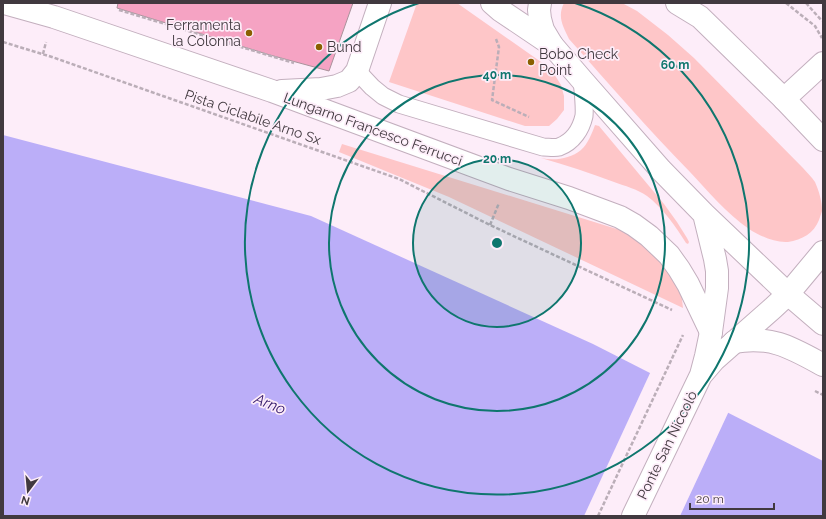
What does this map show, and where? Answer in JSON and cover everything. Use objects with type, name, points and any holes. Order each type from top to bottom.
[{"type":"street","name":"Lungarno Francesco Ferrucci","points":[[4,3],[54,17],[272,91],[509,179],[620,217],[649,236],[669,255],[688,284],[719,343]]},
{"type":"street","points":[[272,91],[322,89],[337,86],[349,81],[357,71],[380,3]]},
{"type":"street","points":[[492,3],[552,45]]},
{"type":"street","points":[[540,3],[540,19],[552,45],[661,170],[704,214],[788,294],[823,324]]},
{"type":"street","points":[[677,3],[697,10],[823,140]]},
{"type":"street","points":[[784,99],[823,62]]},
{"type":"street","points":[[704,214],[717,271],[719,343],[752,339],[773,341],[803,354],[823,365]]},
{"type":"street","name":"Ponte San Niccolò","points":[[633,516],[701,375],[714,360],[719,343],[773,308],[788,294],[823,252]]},
{"type":"lane","points":[[357,71],[383,96],[399,104],[543,147],[558,147],[570,141],[577,133],[582,124],[584,114],[582,80]]},
{"type":"path","points":[[786,3],[815,26],[823,40]]},
{"type":"path","points":[[806,3],[822,21]]},
{"type":"path","points":[[112,8],[300,65]]},
{"type":"path","name":"Pista Ciclabile Arno Sx","points":[[3,42],[52,57],[399,179],[490,225],[678,313]]},
{"type":"path","points":[[499,47],[492,100],[529,117]]},
{"type":"path","points":[[490,225],[500,199]]},
{"type":"path","points":[[598,516],[684,333]]},
{"type":"path","points":[[810,389],[823,395]]},
{"type":"shaded area","points":[[417,3],[457,3],[551,69],[561,85],[564,96],[564,110],[549,126],[525,126],[389,82]]},
{"type":"shaded area","points":[[564,3],[622,3],[637,11],[668,35],[694,58],[814,180],[820,196],[822,211],[814,229],[803,238],[783,242],[753,232],[733,216],[659,139],[569,39],[561,17]]},
{"type":"shaded area","points":[[595,125],[599,126],[664,204],[687,238],[689,242],[688,244],[664,212],[647,196],[631,188],[596,175],[541,158],[562,158],[577,153],[586,145]]},
{"type":"shaded area","points":[[342,144],[620,230],[642,243],[669,266],[680,282],[683,308],[449,197],[339,152]]},
{"type":"water","name":"Arno","points":[[3,135],[311,216],[593,344],[823,461],[823,516],[3,516]]},
{"type":"pier","points":[[651,371],[729,411],[680,516],[584,516]]},
{"type":"building","points":[[118,3],[353,3],[329,71],[270,55],[117,8]]},
{"type":"place","name":"Ferramenta la Colonna","points":[[249,33]]},
{"type":"place","name":"Bund","points":[[319,47]]},
{"type":"place","name":"Bobo Check Point","points":[[531,62]]}]
